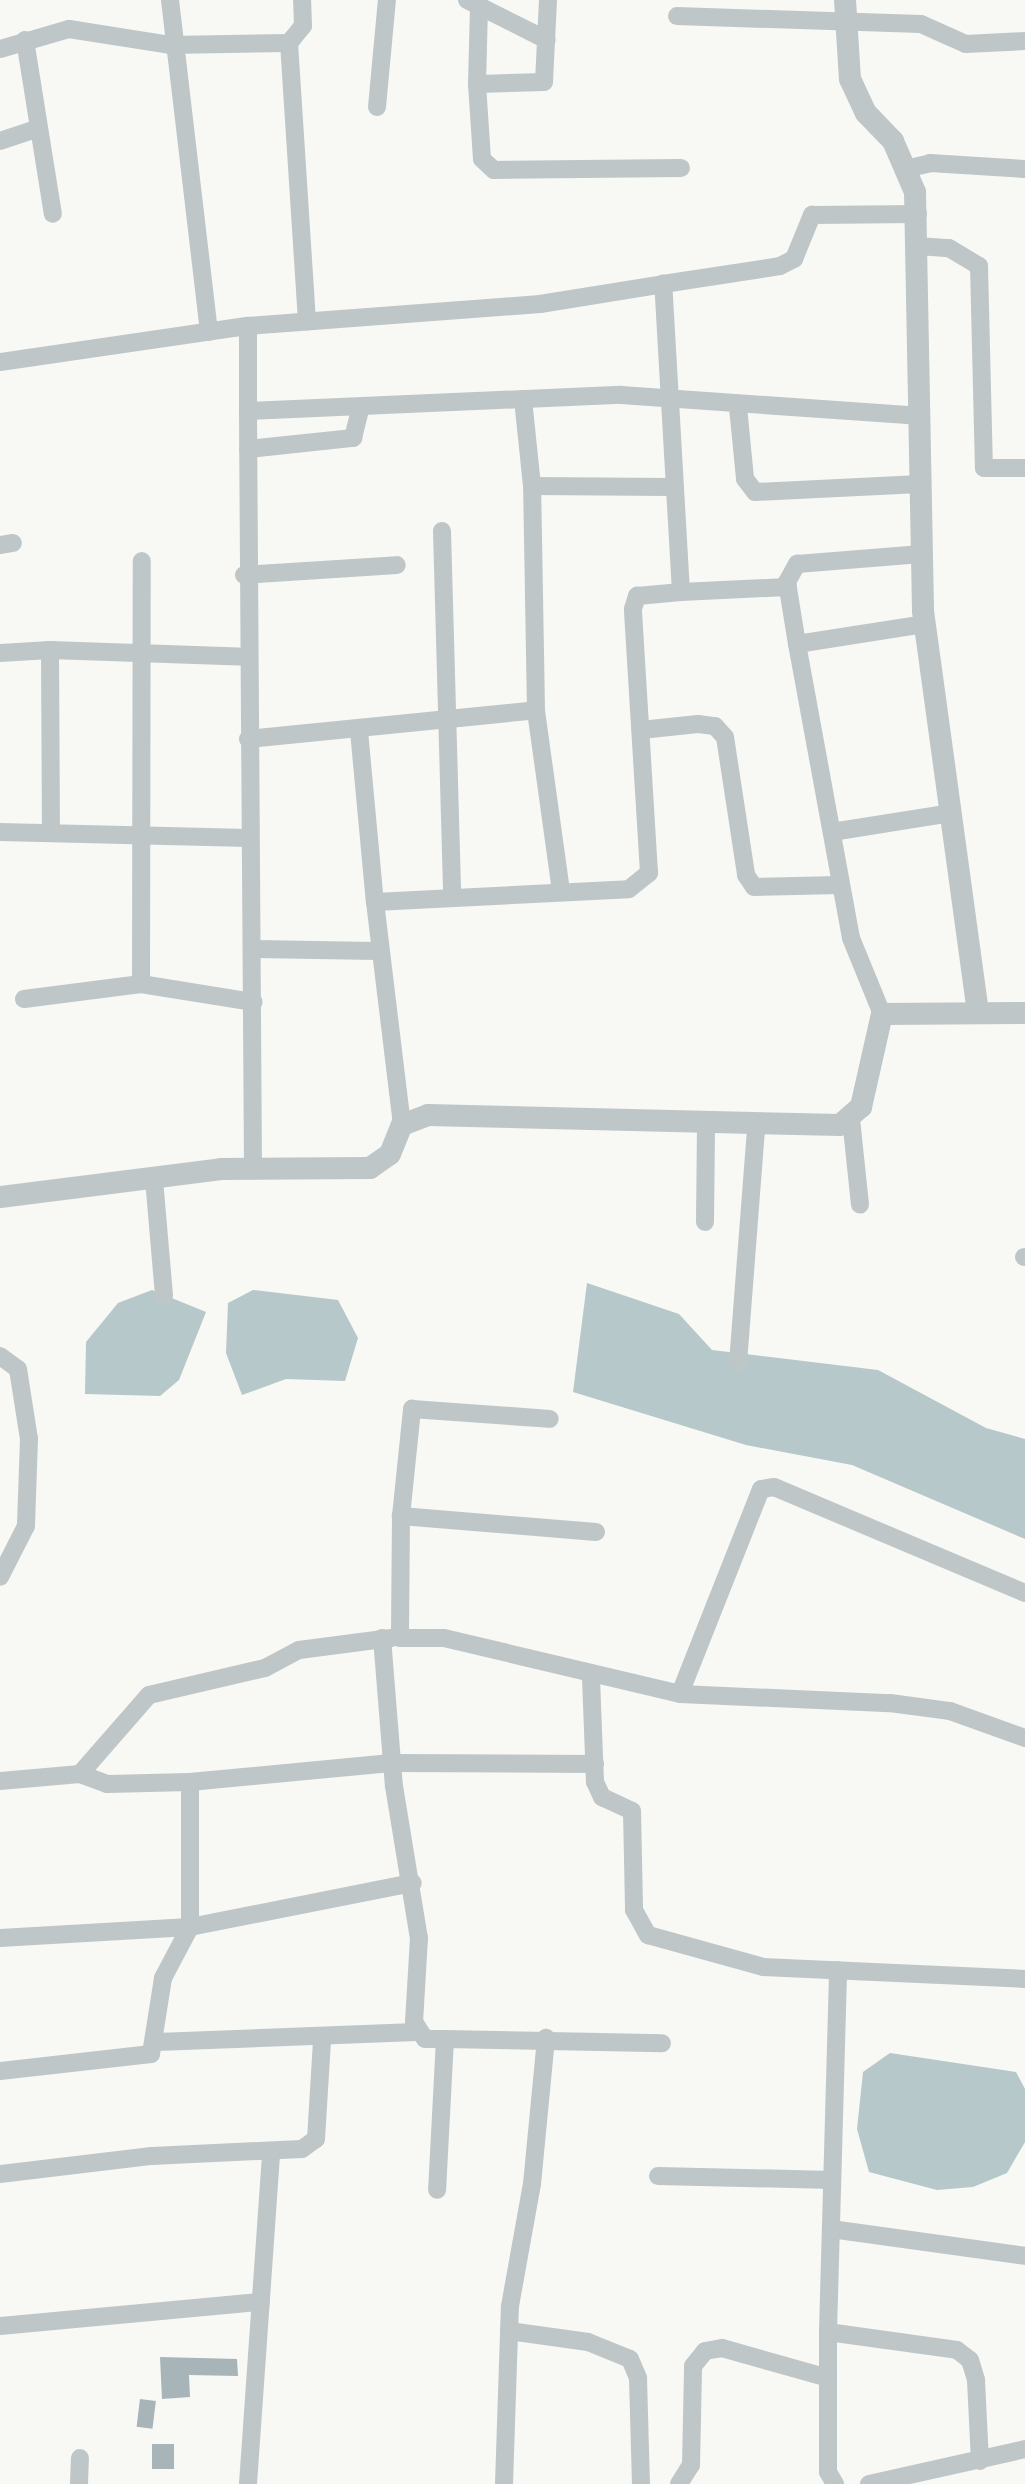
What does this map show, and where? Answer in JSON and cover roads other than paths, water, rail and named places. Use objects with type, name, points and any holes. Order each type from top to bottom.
[{"type":"street","points":[[170,0],[170,45],[209,332]]},
{"type":"street","points":[[0,49],[69,29],[170,45],[289,43],[299,37],[302,0]]},
{"type":"street","points":[[377,107],[387,0]]},
{"type":"street","points":[[477,84],[544,82],[548,0]]},
{"type":"street","points":[[845,0],[850,79],[905,169],[918,214],[918,416],[925,624],[978,1010]]},
{"type":"street","points":[[547,40],[473,3],[476,138],[494,170],[681,168]]},
{"type":"street","points":[[677,16],[921,24],[976,45],[1025,41]]},
{"type":"street","points":[[25,40],[53,214]]},
{"type":"street","points":[[289,43],[307,321]]},
{"type":"street","points":[[0,141],[39,128]]},
{"type":"street","points":[[905,169],[930,163],[1025,169]]},
{"type":"street","points":[[0,362],[248,326],[526,306],[780,266],[794,259],[812,215],[918,214]]},
{"type":"street","points":[[918,246],[949,248],[979,266],[984,468],[1025,468]]},
{"type":"street","points":[[663,284],[670,487],[681,592]]},
{"type":"street","points":[[248,326],[244,575],[254,1002],[253,1168]]},
{"type":"street","points":[[248,411],[360,409],[523,399],[669,398],[738,407],[918,416]]},
{"type":"street","points":[[523,399],[532,486],[536,710],[561,891]]},
{"type":"street","points":[[738,407],[745,479],[755,492],[920,484]]},
{"type":"street","points":[[248,449],[353,438],[360,409]]},
{"type":"street","points":[[532,486],[670,487]]},
{"type":"street","points":[[442,531],[443,723],[452,897]]},
{"type":"street","points":[[860,1205],[851,1119],[882,1014],[851,938],[788,587],[797,564],[922,554]]},
{"type":"street","points":[[141,984],[138,835],[142,561]]},
{"type":"street","points":[[244,575],[397,565]]},
{"type":"street","points":[[375,902],[629,889],[649,873],[637,596],[788,587]]},
{"type":"street","points":[[797,644],[925,624]]},
{"type":"street","points":[[50,650],[51,833]]},
{"type":"street","points":[[0,653],[141,651],[246,657]]},
{"type":"street","points":[[248,739],[443,723],[536,710]]},
{"type":"street","points":[[641,730],[698,724],[715,726],[725,737],[746,875],[754,887],[840,885]]},
{"type":"street","points":[[0,1197],[253,1168],[370,1168],[390,1154],[402,1125],[377,951],[359,731]]},
{"type":"street","points":[[832,832],[950,813]]},
{"type":"street","points":[[0,832],[249,838]]},
{"type":"street","points":[[252,949],[377,951]]},
{"type":"street","points":[[24,999],[141,984],[254,1002]]},
{"type":"street","points":[[882,1014],[978,1010],[1025,1013]]},
{"type":"street","points":[[402,1125],[428,1115],[756,1127],[822,1127],[851,1119]]},
{"type":"street","points":[[705,1222],[706,1126]]},
{"type":"street","points":[[738,1363],[756,1127]]},
{"type":"street","points":[[154,1179],[164,1296]]},
{"type":"street","points":[[0,1356],[18,1369],[29,1439],[26,1526],[21,1547],[0,1577]]},
{"type":"street","points":[[416,2032],[413,1883],[391,1763],[391,1638],[412,1409],[550,1419]]},
{"type":"street","points":[[680,1694],[761,1489],[774,1487],[1025,1593]]},
{"type":"street","points":[[401,1516],[596,1532]]},
{"type":"street","points":[[80,1774],[149,1695],[265,1668],[299,1650],[391,1638],[444,1638],[591,1678],[680,1694],[890,1703],[950,1711],[1025,1738]]},
{"type":"street","points":[[591,1678],[595,1764],[602,1797],[626,1806],[635,1819],[634,1910],[648,1935],[748,1964],[1025,1979]]},
{"type":"street","points":[[0,1781],[80,1774],[120,1785],[190,1782],[391,1763],[595,1764]]},
{"type":"street","points":[[0,2071],[137,2058],[151,2054],[157,2042],[163,1978],[190,1927],[190,1782]]},
{"type":"street","points":[[0,1938],[190,1927],[413,1883]]},
{"type":"street","points":[[835,2484],[828,2472],[828,2332],[838,1970]]},
{"type":"street","points":[[157,2042],[322,2040],[416,2032],[445,2039],[546,2038],[662,2043]]},
{"type":"street","points":[[504,2484],[509,2331],[546,2038]]},
{"type":"street","points":[[437,2190],[445,2039]]},
{"type":"street","points":[[0,2174],[302,2149],[316,2139],[322,2040]]},
{"type":"street","points":[[248,2484],[271,2151]]},
{"type":"street","points":[[658,2176],[832,2180]]},
{"type":"street","points":[[831,2229],[1025,2256]]},
{"type":"street","points":[[0,2326],[261,2302]]},
{"type":"street","points":[[509,2331],[588,2342],[630,2359],[638,2378],[641,2484]]},
{"type":"street","points":[[828,2332],[942,2344],[970,2360],[980,2461]]},
{"type":"street","points":[[679,2484],[691,2465],[693,2366],[705,2351],[722,2348],[828,2378]]},
{"type":"street","points":[[869,2484],[1025,2449]]},
{"type":"street","points":[[79,2484],[80,2458]]}]
